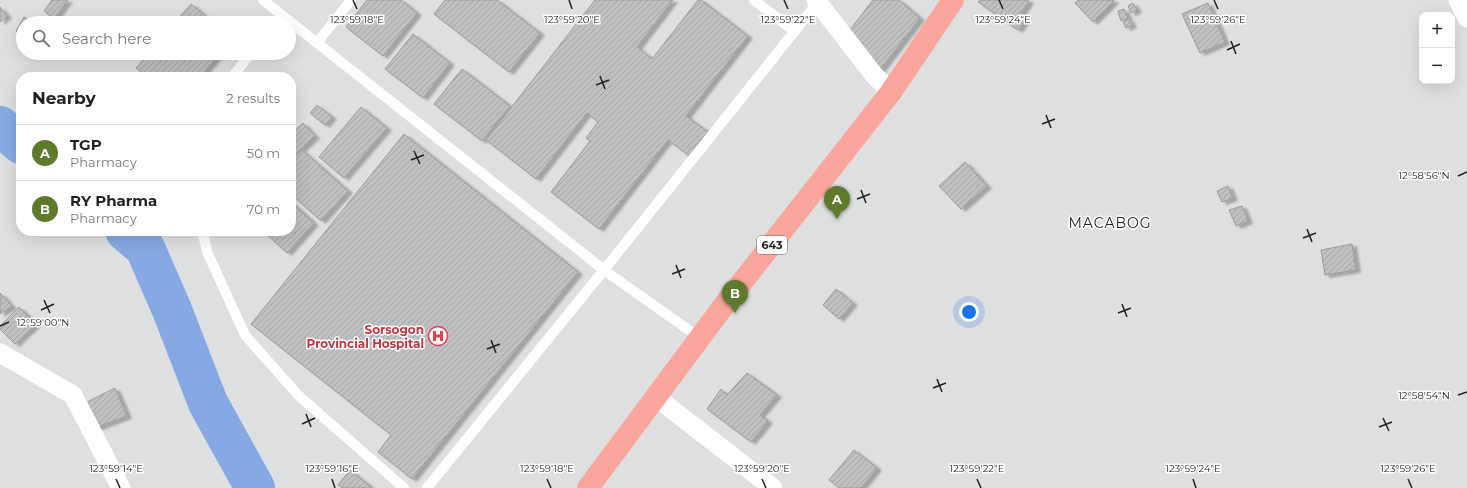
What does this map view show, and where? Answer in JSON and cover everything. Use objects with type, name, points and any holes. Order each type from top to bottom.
[{"type":"highway","name":"643","points":[[588,488],[700,338],[890,92],[953,0]]},
{"type":"street","points":[[1458,0],[1467,18]]},
{"type":"street","points":[[817,1],[874,75],[890,92]]},
{"type":"street","points":[[0,353],[73,395],[121,488]]},
{"type":"street","points":[[656,397],[773,488]]},
{"type":"lane","points":[[263,0],[276,16]]},
{"type":"lane","points":[[317,42],[351,0]]},
{"type":"lane","points":[[754,0],[795,32]]},
{"type":"lane","points":[[427,488],[795,32],[817,1]]},
{"type":"lane","points":[[296,29],[317,42],[604,270],[700,338]]},
{"type":"lane","points":[[236,72],[246,60]]},
{"type":"lane","points":[[203,236],[208,254],[245,335],[298,395],[404,488]]},
{"type":"building","points":[[52,0],[68,0],[56,16],[50,16],[44,11]]},
{"type":"building","points":[[367,0],[401,0],[417,13],[383,56],[346,27]]},
{"type":"building","points":[[445,0],[497,0],[540,33],[509,72],[434,14]]},
{"type":"building","points":[[595,0],[673,0],[637,47],[652,59],[698,0],[701,0],[748,36],[686,116],[708,132],[689,156],[668,140],[599,229],[551,192],[590,141],[586,138],[598,122],[587,113],[536,179],[486,140]]},
{"type":"building","points":[[873,0],[899,0],[920,18],[880,70],[849,31]]},
{"type":"building","points":[[980,0],[1028,0],[1029,1],[1021,13],[1026,19],[1018,30],[978,2]]},
{"type":"building","points":[[1078,0],[1114,1],[1093,22],[1075,3]]},
{"type":"building","points":[[1133,3],[1137,10],[1131,13],[1128,6]]},
{"type":"building","points":[[1208,3],[1225,42],[1200,53],[1182,14]]},
{"type":"building","points":[[191,4],[206,16],[180,16]]},
{"type":"building","points":[[0,7],[7,16],[0,22]]},
{"type":"building","points":[[1124,9],[1128,18],[1121,21],[1118,11]]},
{"type":"building","points":[[1129,19],[1132,25],[1126,28],[1123,22]]},
{"type":"building","points":[[413,34],[450,63],[423,98],[385,69]]},
{"type":"building","points":[[143,60],[214,60],[204,72],[141,72],[136,68]]},
{"type":"building","points":[[462,69],[510,106],[482,141],[434,104]]},
{"type":"building","points":[[317,105],[332,117],[325,125],[310,113]]},
{"type":"building","points":[[361,107],[387,128],[344,178],[319,157]]},
{"type":"building","points":[[303,123],[315,136],[296,154],[296,129]]},
{"type":"building","points":[[404,134],[578,272],[412,479],[378,452],[391,435],[251,324]]},
{"type":"building","points":[[302,150],[348,191],[321,221],[296,198],[296,157]]},
{"type":"building","points":[[965,162],[987,186],[961,209],[939,186]]},
{"type":"building","points":[[1228,186],[1233,198],[1222,202],[1217,191]]},
{"type":"building","points":[[1242,206],[1248,221],[1236,226],[1229,210]]},
{"type":"building","points":[[296,207],[314,223],[287,253],[268,236],[296,236]]},
{"type":"building","points":[[1352,244],[1356,270],[1325,275],[1321,250]]},
{"type":"building","points":[[836,289],[853,303],[839,319],[823,305]]},
{"type":"building","points":[[0,293],[12,306],[0,314]]},
{"type":"building","points":[[19,307],[36,324],[15,344],[0,329],[0,326]]},
{"type":"building","points":[[747,373],[777,395],[760,415],[768,421],[751,442],[707,409],[721,389],[727,395]]},
{"type":"building","points":[[115,388],[127,416],[95,428],[85,403]]},
{"type":"building","points":[[854,450],[877,468],[861,488],[839,488],[829,480]]},
{"type":"building","points":[[350,470],[371,488],[343,488],[338,485]]},
{"type":"waterway","points":[[0,126],[16,140]]},
{"type":"waterway","points":[[131,236],[145,248],[172,310],[208,403],[255,488]]},
{"type":"place","name":"TGP","points":[[837,219]]},
{"type":"place","name":"RY Pharma","points":[[735,313]]},
{"type":"place","name":"Sorsogon Provincial Hospital","points":[[438,336]]},
{"type":"district","name":"MACABOG","points":[[1110,223]]}]
